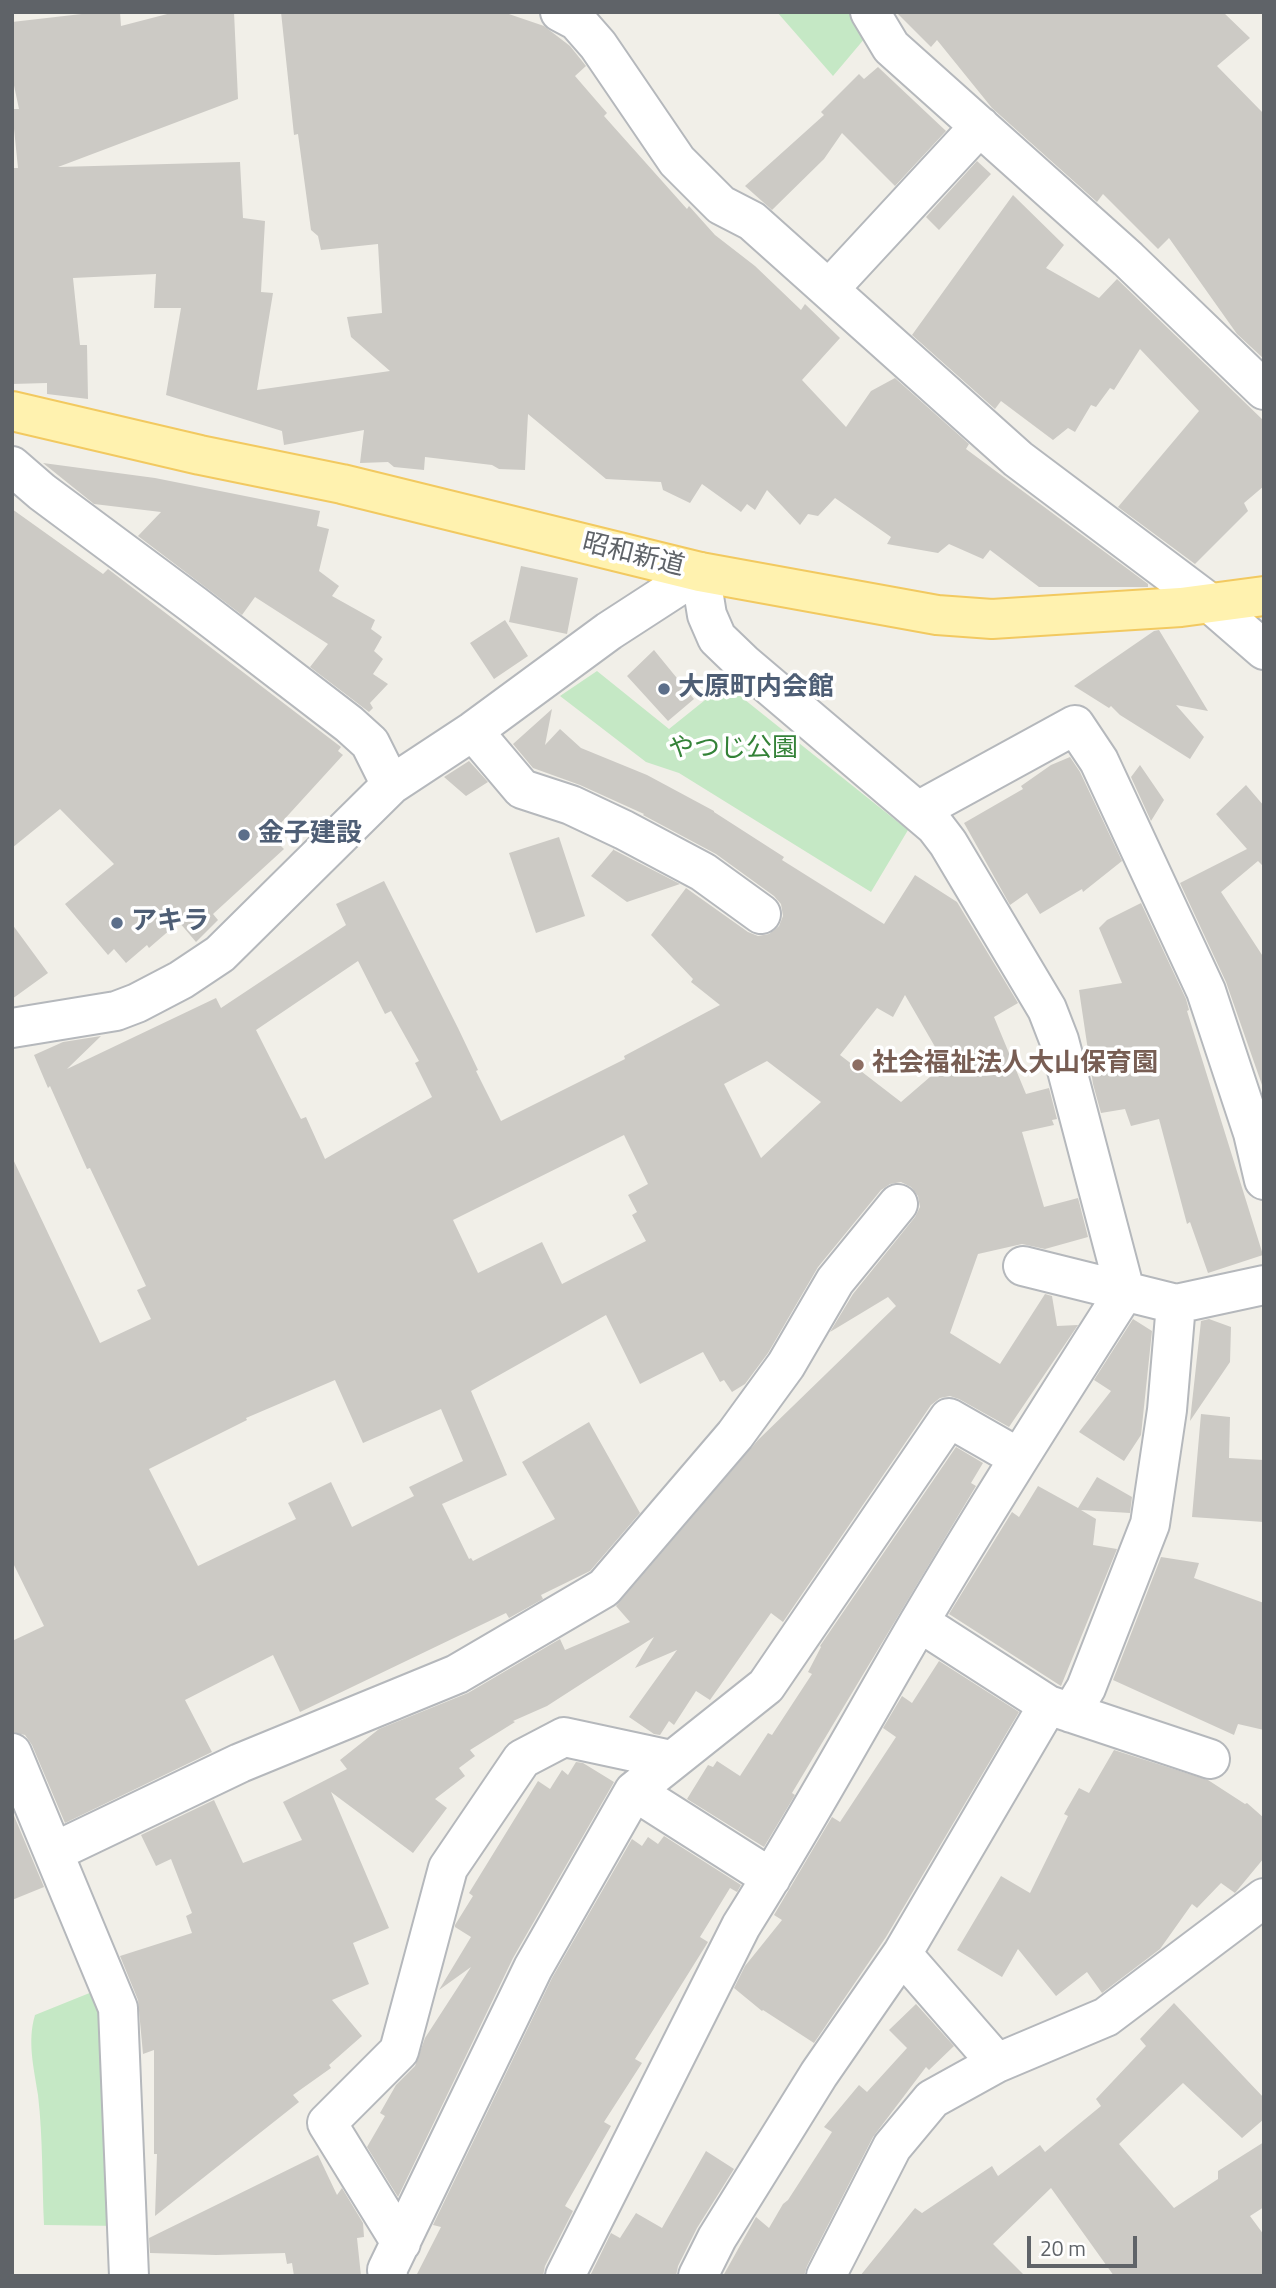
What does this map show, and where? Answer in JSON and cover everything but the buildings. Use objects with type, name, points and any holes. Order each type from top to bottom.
[{"type":"main road","name":"昭和新道","points":[[12,411],[200,455],[342,484],[700,572],[937,615],[992,619],[1211,604],[1264,596]]},
{"type":"street","points":[[560,12],[577,21],[598,45],[677,161],[721,205],[752,221],[1018,458],[1211,604],[1264,650]]},
{"type":"street","points":[[870,12],[891,47],[1128,259],[1264,390]]},
{"type":"street","points":[[830,289],[980,126]]},
{"type":"street","points":[[12,466],[349,724],[370,743],[391,785]]},
{"type":"street","points":[[12,1028],[116,1011],[181,980],[220,954],[391,785],[473,730],[609,631],[700,572],[707,615],[717,638],[935,826],[1046,1009],[1059,1040],[1125,1291],[919,1622],[741,1926],[565,2276]]},
{"type":"street","points":[[918,811],[1076,725],[1098,761],[1206,991],[1253,1133],[1264,1180]]},
{"type":"street","points":[[473,730],[522,789],[571,806],[624,830],[703,872],[761,914]]},
{"type":"street","points":[[54,1852],[240,1763],[457,1674],[604,1588],[735,1435],[786,1365],[835,1281],[898,1204]]},
{"type":"street","points":[[1023,1266],[1176,1304],[1264,1285]]},
{"type":"street","points":[[698,2276],[717,2238],[818,2074],[902,1954],[1060,1709],[1086,1688],[1150,1524],[1167,1410],[1176,1304]]},
{"type":"street","points":[[394,2259],[533,1968],[634,1791],[765,1686],[949,1418],[1019,1458]]},
{"type":"street","points":[[919,1622],[1060,1709],[1210,1759]]},
{"type":"street","points":[[394,2259],[327,2123],[399,2051],[448,1868],[522,1759],[564,1737],[671,1760]]},
{"type":"street","points":[[12,1753],[118,2008],[129,2276]]},
{"type":"street","points":[[634,1791],[771,1878]]},
{"type":"street","points":[[826,2276],[892,2147],[932,2099],[997,2063],[1106,2017],[1264,1898]]},
{"type":"street","points":[[902,1954],[997,2063]]},
{"type":"green space","points":[[777,12],[870,12],[876,25],[833,76]]},
{"type":"green space","name":"やつじ公園","points":[[597,671],[669,729],[725,684],[908,830],[871,892],[679,773],[646,762],[560,696]]},
{"type":"green space","points":[[97,1990],[122,2226],[44,2225],[41,2127],[31,2045],[35,2015]]},
{"type":"place","name":"大原町内会館","points":[[664,689]]},
{"type":"place","name":"金子建設","points":[[244,835]]},
{"type":"place","name":"アキラ","points":[[117,923]]},
{"type":"place","name":"社会福祉法人大山保育園","points":[[858,1065]]}]
